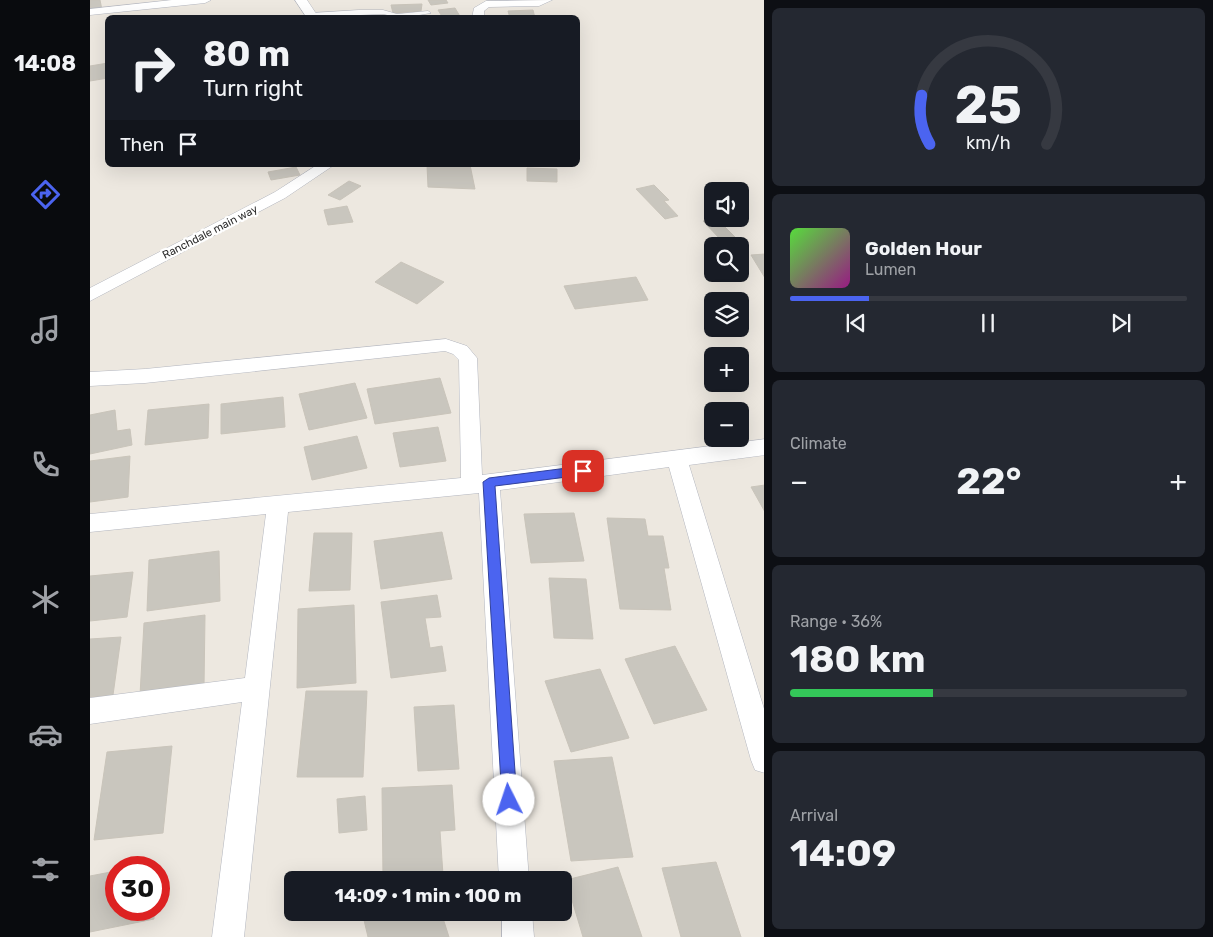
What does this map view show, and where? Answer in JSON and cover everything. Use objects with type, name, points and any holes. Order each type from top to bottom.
[{"type":"street","points":[[90,12],[205,0]]},
{"type":"street","points":[[301,0],[311,15]]},
{"type":"street","points":[[478,15],[478,10],[486,4],[539,3],[546,0]]},
{"type":"street","name":"Ranchdale main way","points":[[90,296],[306,181],[324,167]]},
{"type":"street","points":[[90,379],[145,376],[446,345],[460,350],[468,358],[481,484],[513,871]]},
{"type":"street","points":[[90,523],[481,484],[764,447]]},
{"type":"street","points":[[677,459],[764,760]]},
{"type":"street","points":[[228,937],[278,503]]},
{"type":"street","points":[[90,711],[257,688]]},
{"type":"street","points":[[517,921],[518,937]]},
{"type":"lane","points":[[324,15],[384,12],[394,15]]},
{"type":"lane","points":[[412,15],[428,14]]},
{"type":"building","points":[[90,0],[100,0],[102,10],[90,11]]},
{"type":"building","points":[[428,0],[446,0],[448,3],[431,5]]},
{"type":"building","points":[[422,4],[421,11],[393,13],[391,5]]},
{"type":"building","points":[[455,8],[459,15],[441,15],[438,10]]},
{"type":"building","points":[[533,10],[534,15],[509,15],[508,11]]},
{"type":"building","points":[[105,64],[105,78],[90,81],[90,66]]},
{"type":"building","points":[[296,167],[300,175],[271,180],[268,172]]},
{"type":"building","points":[[427,167],[470,167],[475,189],[428,187]]},
{"type":"building","points":[[527,168],[557,169],[557,182],[527,181]]},
{"type":"building","points":[[349,181],[361,186],[340,200],[328,195]]},
{"type":"building","points":[[654,185],[669,200],[664,201],[678,216],[665,219],[636,189]]},
{"type":"building","points":[[347,206],[353,222],[328,225],[324,210]]},
{"type":"building","points":[[709,227],[725,227],[735,237],[718,237]]},
{"type":"building","points":[[764,254],[764,276],[751,255]]},
{"type":"building","points":[[401,262],[444,282],[417,304],[375,282]]},
{"type":"building","points":[[636,277],[648,300],[575,309],[564,286]]},
{"type":"building","points":[[440,378],[451,413],[375,424],[367,389]]},
{"type":"building","points":[[355,383],[367,418],[309,430],[299,394]]},
{"type":"building","points":[[283,397],[285,427],[221,434],[221,404]]},
{"type":"building","points":[[209,404],[208,438],[145,445],[148,410]]},
{"type":"building","points":[[115,410],[117,431],[130,429],[132,445],[90,454],[90,415]]},
{"type":"building","points":[[438,427],[446,461],[400,467],[393,433]]},
{"type":"building","points":[[357,436],[367,468],[312,480],[304,447]]},
{"type":"building","points":[[130,456],[128,497],[90,502],[90,461]]},
{"type":"building","points":[[764,485],[764,510],[751,487]]},
{"type":"building","points":[[574,513],[584,561],[531,563],[524,514]]},
{"type":"building","points":[[607,518],[645,519],[648,536],[663,536],[669,568],[664,568],[671,610],[620,609]]},
{"type":"building","points":[[442,532],[452,579],[381,589],[374,541]]},
{"type":"building","points":[[314,533],[352,533],[350,590],[309,591]]},
{"type":"building","points":[[219,551],[220,601],[147,611],[149,560]]},
{"type":"building","points":[[133,572],[127,617],[90,621],[90,576]]},
{"type":"building","points":[[549,578],[586,579],[593,639],[554,638]]},
{"type":"building","points":[[437,595],[441,617],[425,618],[430,648],[442,646],[446,671],[391,678],[381,602]]},
{"type":"building","points":[[354,605],[356,683],[297,688],[298,609]]},
{"type":"building","points":[[205,615],[204,687],[140,695],[144,623]]},
{"type":"building","points":[[121,637],[113,695],[90,697],[90,639]]},
{"type":"building","points":[[675,646],[707,710],[654,724],[625,659]]},
{"type":"building","points":[[600,669],[629,738],[571,752],[545,681]]},
{"type":"building","points":[[306,691],[367,691],[363,777],[297,777]]},
{"type":"building","points":[[454,705],[459,769],[418,771],[414,707]]},
{"type":"building","points":[[172,746],[163,833],[94,840],[107,752]]},
{"type":"building","points":[[612,757],[633,857],[571,861],[554,761]]},
{"type":"building","points":[[452,785],[455,830],[440,831],[443,871],[383,871],[382,788]]},
{"type":"building","points":[[365,796],[367,830],[339,833],[337,799]]},
{"type":"building","points":[[716,862],[741,937],[681,937],[662,868]]},
{"type":"building","points":[[618,867],[642,937],[583,937],[572,900],[572,878]]},
{"type":"building","points":[[105,873],[105,921],[144,921],[90,932],[90,876]]},
{"type":"building","points":[[364,921],[444,921],[449,937],[368,937]]},
{"type":"route","points":[[509,800],[489,482],[583,471]]}]
